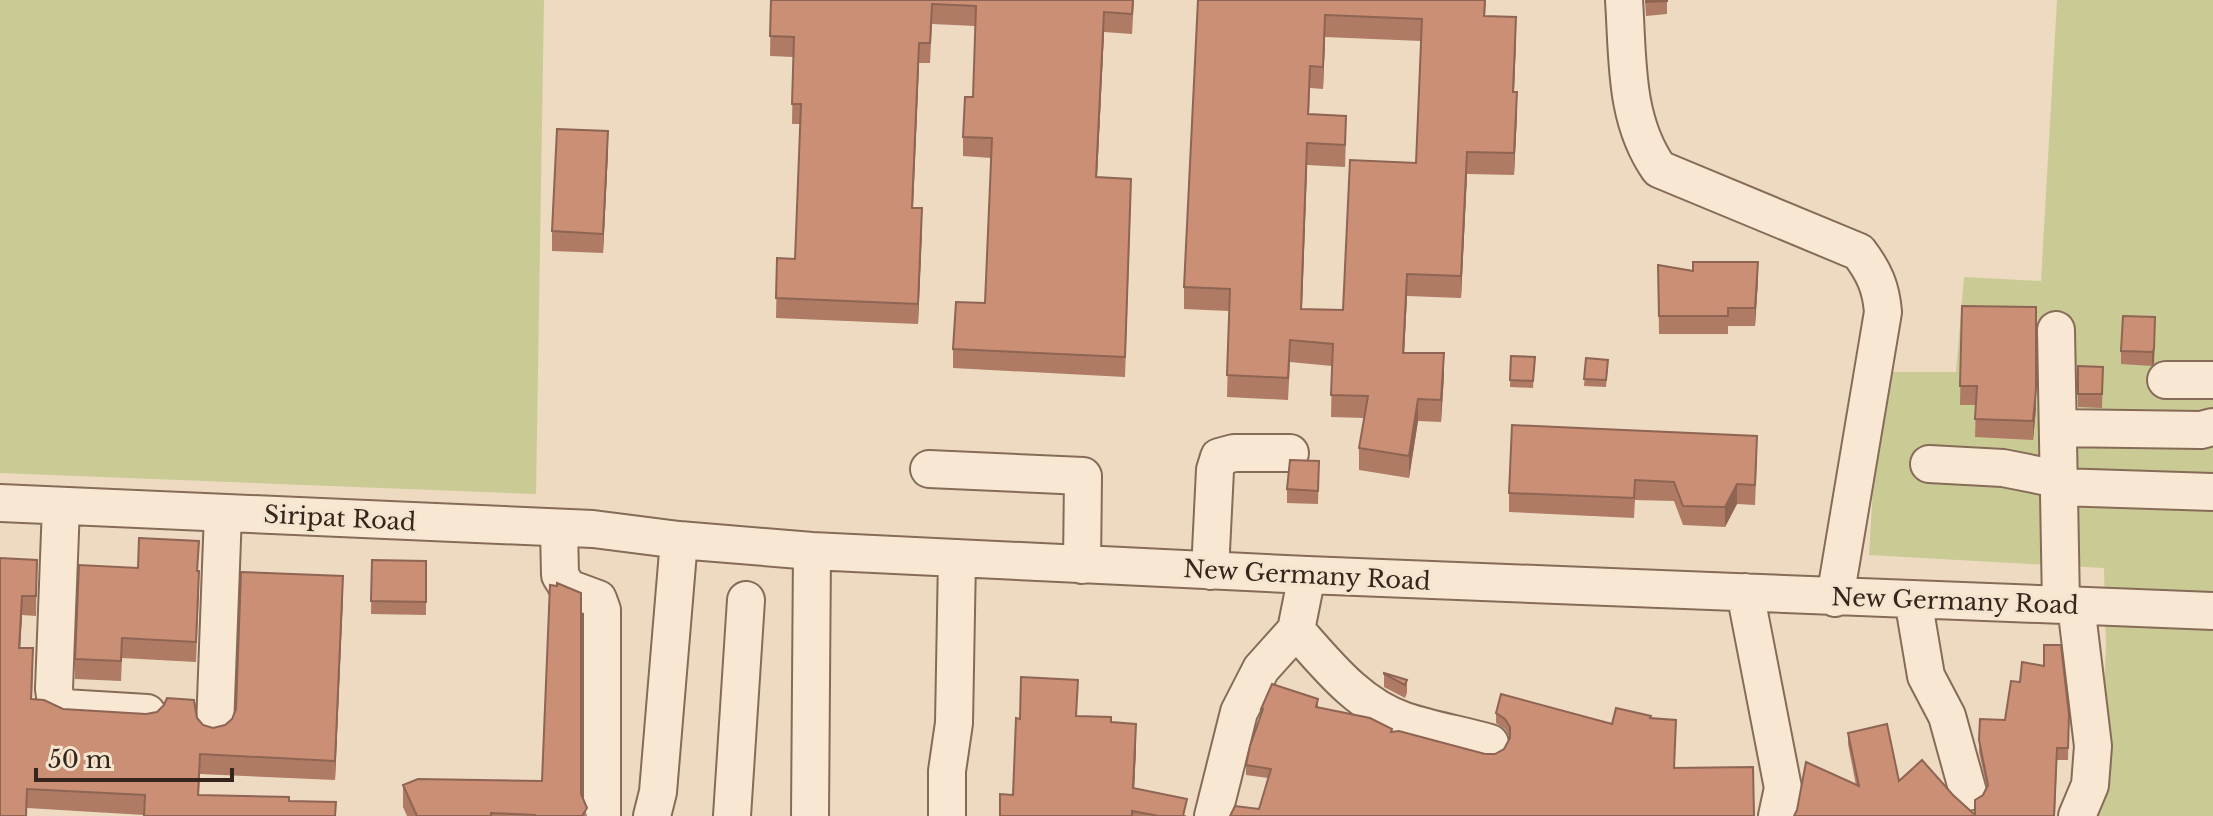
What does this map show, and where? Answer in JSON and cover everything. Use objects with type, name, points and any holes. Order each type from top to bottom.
[{"type":"street","points":[[1624,0],[1631,108],[1646,150],[1659,169],[1859,252],[1874,272],[1881,291],[1883,312],[1835,598]]},
{"type":"street","points":[[2056,330],[2058,483],[2068,604],[2093,746],[2090,785],[2077,816]]},
{"type":"street","points":[[2166,380],[2213,380]]},
{"type":"street","points":[[2058,428],[2201,430],[2213,427]]},
{"type":"street","points":[[1210,571],[1215,470],[1219,457],[1234,453],[1290,453]]},
{"type":"street","points":[[1929,464],[2003,468],[2058,483],[2213,492]]},
{"type":"street","points":[[929,469],[1083,476],[1082,565]]},
{"type":"street","name":"Siripat Road","points":[[0,503],[593,529],[679,540]]},
{"type":"street","points":[[61,506],[56,703],[64,708],[147,713]]},
{"type":"street","points":[[215,727],[223,513]]},
{"type":"street","points":[[559,528],[560,575],[568,588],[598,599],[602,610],[602,816]]},
{"type":"street","points":[[652,816],[658,792],[679,540]]},
{"type":"street","name":"New Germany Road","points":[[679,540],[812,551],[1210,571],[2213,611]]},
{"type":"street","points":[[810,816],[812,551]]},
{"type":"street","points":[[947,816],[947,771],[954,723],[957,558]]},
{"type":"street","points":[[1213,816],[1239,712],[1261,669],[1296,630],[1307,575]]},
{"type":"street","points":[[1745,592],[1783,788],[1777,816]]},
{"type":"street","points":[[1913,599],[1926,676],[1947,716],[1968,792]]},
{"type":"street","points":[[732,816],[746,600]]},
{"type":"street","points":[[1296,630],[1339,678],[1370,703],[1403,720],[1490,743]]},
{"type":"green space","points":[[0,0],[544,0],[536,494],[0,473]]},
{"type":"green space","points":[[2057,0],[2213,0],[2213,816],[2098,816],[2106,646],[2104,568],[1869,555],[1880,372],[1956,372],[1964,277],[2041,281]]},
{"type":"building","points":[[771,0],[1133,0],[1132,14],[1104,12],[1096,177],[1131,179],[1125,357],[953,349],[956,302],[985,303],[992,138],[963,137],[965,97],[973,97],[976,6],[932,4],[930,43],[919,43],[912,208],[922,208],[918,304],[776,298],[777,258],[795,259],[801,104],[792,104],[794,37],[770,36]]},
{"type":"building","points":[[1198,0],[1485,0],[1484,16],[1516,17],[1514,153],[1467,152],[1461,276],[1407,274],[1403,353],[1444,353],[1441,400],[1418,399],[1409,456],[1359,448],[1368,396],[1331,395],[1333,344],[1290,340],[1288,378],[1227,375],[1230,289],[1184,287]],"holes":[[[1325,15],[1422,19],[1416,163],[1350,160],[1343,310],[1301,309],[1307,143],[1345,145],[1346,116],[1308,114],[1310,66],[1323,67]]]},
{"type":"building","points":[[557,129],[608,131],[603,234],[552,231]]},
{"type":"building","points":[[1693,262],[1758,262],[1755,308],[1728,308],[1728,316],[1659,316],[1658,265],[1693,271]]},
{"type":"building","points":[[1962,306],[2036,307],[2033,421],[1975,419],[1977,386],[1960,386]]},
{"type":"building","points":[[2123,316],[2155,317],[2152,352],[2121,351]]},
{"type":"building","points":[[1511,356],[1535,357],[1533,381],[1510,380]]},
{"type":"building","points":[[1586,358],[1608,360],[1606,380],[1584,379]]},
{"type":"building","points":[[2078,366],[2103,367],[2102,394],[2078,394]]},
{"type":"building","points":[[1512,425],[1757,436],[1755,485],[1737,484],[1725,507],[1683,506],[1674,482],[1635,480],[1634,498],[1509,493]]},
{"type":"building","points":[[1290,460],[1319,461],[1318,491],[1287,489]]},
{"type":"building","points":[[139,538],[199,541],[196,642],[122,638],[121,661],[75,659],[79,565],[138,568]]},
{"type":"building","points":[[0,558],[37,560],[36,596],[22,596],[19,648],[33,648],[31,699],[44,700],[63,709],[146,714],[157,712],[167,698],[194,700],[197,718],[203,725],[213,728],[225,725],[236,709],[241,572],[343,576],[335,761],[200,754],[198,795],[289,797],[289,801],[336,802],[335,816],[144,816],[145,795],[27,789],[26,816],[0,816]]},
{"type":"building","points":[[372,560],[426,561],[426,602],[371,601]]},
{"type":"building","points":[[557,583],[581,593],[581,794],[587,808],[582,816],[491,813],[491,816],[417,816],[403,785],[418,779],[542,781],[550,585],[557,586]]},
{"type":"building","points":[[2044,645],[2061,645],[2069,715],[2068,748],[2057,748],[2054,816],[1794,816],[1806,762],[1859,786],[1848,733],[1887,724],[1899,781],[1922,760],[1975,815],[1975,800],[1983,795],[1988,785],[1979,740],[1980,719],[2005,720],[2011,681],[2020,682],[2022,662],[2044,666]]},
{"type":"building","points":[[1384,674],[1407,680],[1405,685]]},
{"type":"building","points":[[1021,677],[1078,680],[1076,716],[1111,717],[1111,722],[1136,724],[1133,788],[1187,799],[1183,816],[1132,811],[1132,816],[1000,816],[1000,794],[1013,795]]},
{"type":"building","points":[[1272,684],[1318,699],[1316,707],[1370,718],[1392,729],[1391,732],[1399,731],[1485,754],[1495,754],[1504,749],[1510,738],[1510,727],[1496,713],[1501,694],[1612,724],[1616,708],[1650,718],[1676,720],[1674,768],[1753,767],[1754,816],[1230,816],[1235,806],[1259,809],[1271,769],[1246,765],[1261,709]]}]
